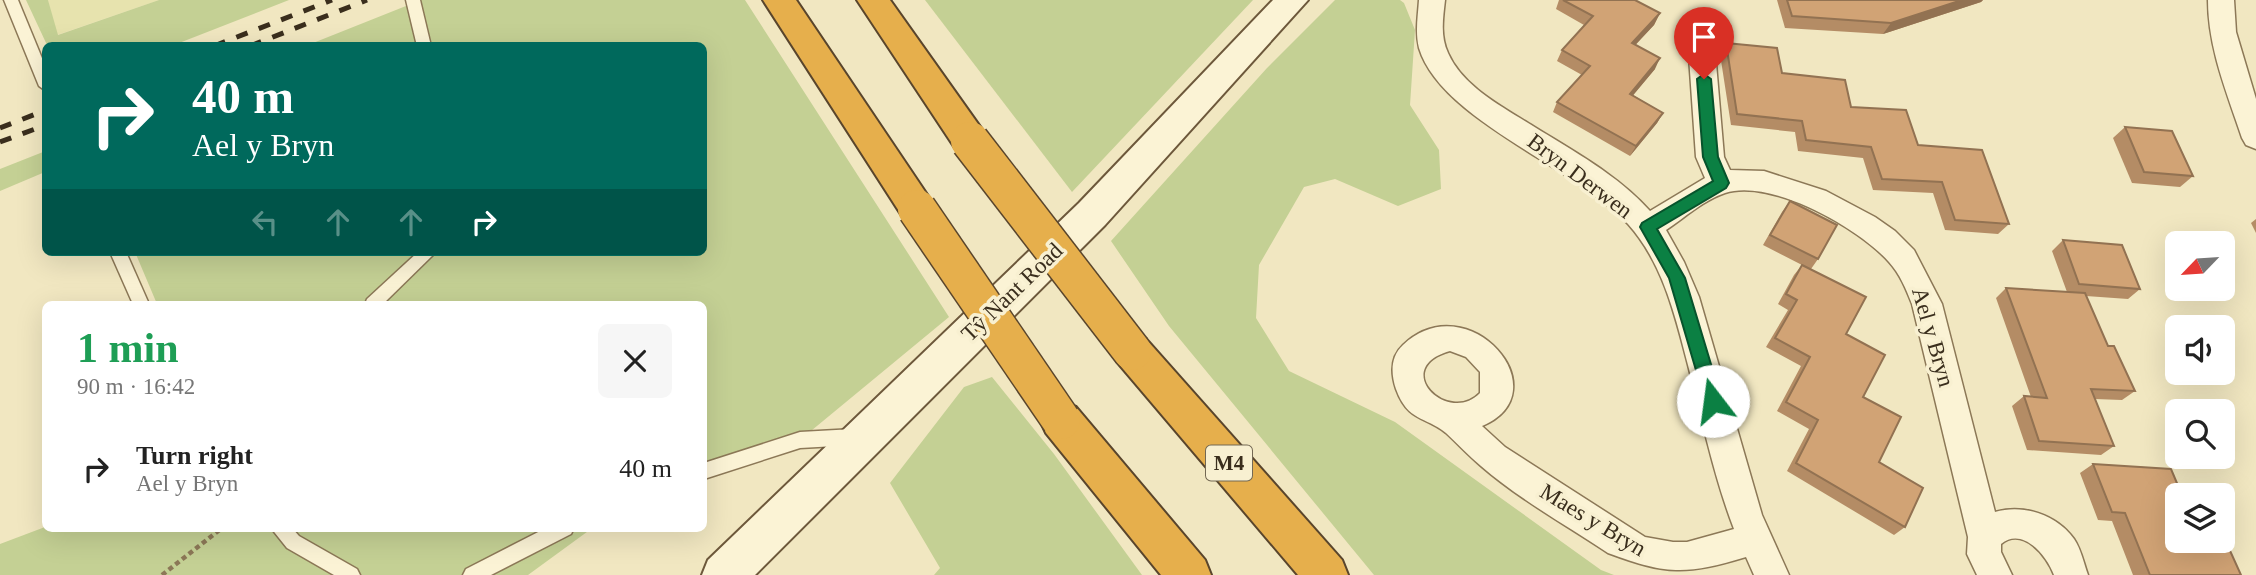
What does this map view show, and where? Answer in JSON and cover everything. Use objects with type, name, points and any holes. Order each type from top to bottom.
[{"type":"highway","points":[[779,0],[1061,420],[1189,575]]},
{"type":"highway","name":"M4","points":[[873,0],[970,141],[1132,351],[1326,575]]},
{"type":"main road","name":"Tŷ Nant Road","points":[[724,575],[1092,214],[1292,0]]},
{"type":"street","name":"Bryn Derwen","points":[[1432,0],[1432,50],[1452,81],[1486,110],[1593,180],[1647,227],[1667,257],[1685,301],[1754,538],[1772,575]]},
{"type":"street","points":[[2221,0],[2220,11],[2230,58],[2256,138]]},
{"type":"street","points":[[1700,28],[1710,157],[1721,183]]},
{"type":"street","name":"Ael y Bryn","points":[[1647,227],[1721,183],[1744,179],[1764,181],[1795,190],[1873,231],[1898,251],[1917,278],[1927,304],[1985,538],[1986,561],[1995,575]]},
{"type":"street","name":"Maes y Bryn","points":[[1451,418],[1494,457],[1642,554],[1668,560],[1691,559],[1754,538]]},
{"type":"street","points":[[1985,538],[1990,529],[2000,523],[2012,522],[2038,530],[2061,550],[2069,563],[2071,575]]},
{"type":"lane","points":[[11,0],[42,76]]},
{"type":"lane","points":[[413,0],[423,42]]},
{"type":"lane","points":[[120,256],[140,301]]},
{"type":"lane","points":[[376,301],[424,256]]},
{"type":"lane","points":[[707,470],[800,440],[864,436]]},
{"type":"lane","points":[[284,532],[293,542],[351,575]]},
{"type":"lane","points":[[472,575],[557,532]]},
{"type":"path","points":[[162,575],[217,532]]},
{"type":"shaded area","points":[[48,0],[159,0],[57,35]]},
{"type":"green space","points":[[26,0],[48,0],[58,35],[159,0],[289,0],[182,42],[46,42]]},
{"type":"green space","points":[[421,0],[745,0],[949,317],[800,440],[707,470],[707,301],[156,301],[137,256],[707,256],[707,42],[316,42]]},
{"type":"green space","points":[[925,0],[1253,0],[1072,192]]},
{"type":"green space","points":[[1335,0],[1400,0],[1404,3],[1415,30],[1410,105],[1439,150],[1441,189],[1398,206],[1335,179],[1304,187],[1259,265],[1256,318],[1289,371],[1395,422],[1601,570],[1614,575],[1374,575],[1169,326],[1111,241],[1267,68]]},
{"type":"green space","points":[[42,152],[42,173],[0,191],[0,169]]},
{"type":"green space","points":[[992,377],[1054,454],[1142,575],[934,575],[940,568],[890,483],[964,387]]},
{"type":"green space","points":[[42,528],[42,532],[587,532],[528,575],[0,575],[0,544]]},
{"type":"building","points":[[1563,0],[1635,0],[1660,13],[1632,43],[1660,58],[1630,94],[1663,113],[1636,146],[1557,102],[1590,66],[1562,50],[1593,16]]},
{"type":"building","points":[[1787,0],[1962,0],[1891,23],[1792,16]]},
{"type":"building","points":[[1726,43],[1777,48],[1782,73],[1845,80],[1851,107],[1906,110],[1918,145],[1982,150],[2009,224],[1955,220],[1942,182],[1882,179],[1871,147],[1806,140],[1802,121],[1737,114]]},
{"type":"building","points":[[2125,127],[2172,131],[2193,176],[2144,172]]},
{"type":"building","points":[[1790,201],[1837,225],[1818,259],[1770,235]]},
{"type":"building","points":[[2063,240],[2122,245],[2140,289],[2079,284]]},
{"type":"building","points":[[1802,265],[1866,297],[1846,334],[1885,355],[1863,397],[1901,417],[1879,462],[1923,488],[1905,527],[1796,463],[1818,420],[1786,402],[1810,357],[1775,338],[1797,300],[1786,294]]},
{"type":"building","points":[[2006,288],[2085,293],[2108,346],[2114,346],[2135,391],[2091,389],[2114,446],[2039,441],[2024,396],[2047,398]]},
{"type":"building","points":[[2093,464],[2171,469],[2177,483],[2165,483],[2165,553],[2231,553],[2241,575],[2150,575],[2125,513],[2112,512]]},
{"type":"railway","points":[[224,42],[332,0]]},
{"type":"railway","points":[[260,42],[367,0]]},
{"type":"railway","points":[[0,128],[42,112]]},
{"type":"railway","points":[[0,142],[42,126]]},
{"type":"route","points":[[1704,79],[1710,157],[1721,183],[1647,227],[1659,243],[1677,278],[1713,401]]}]
